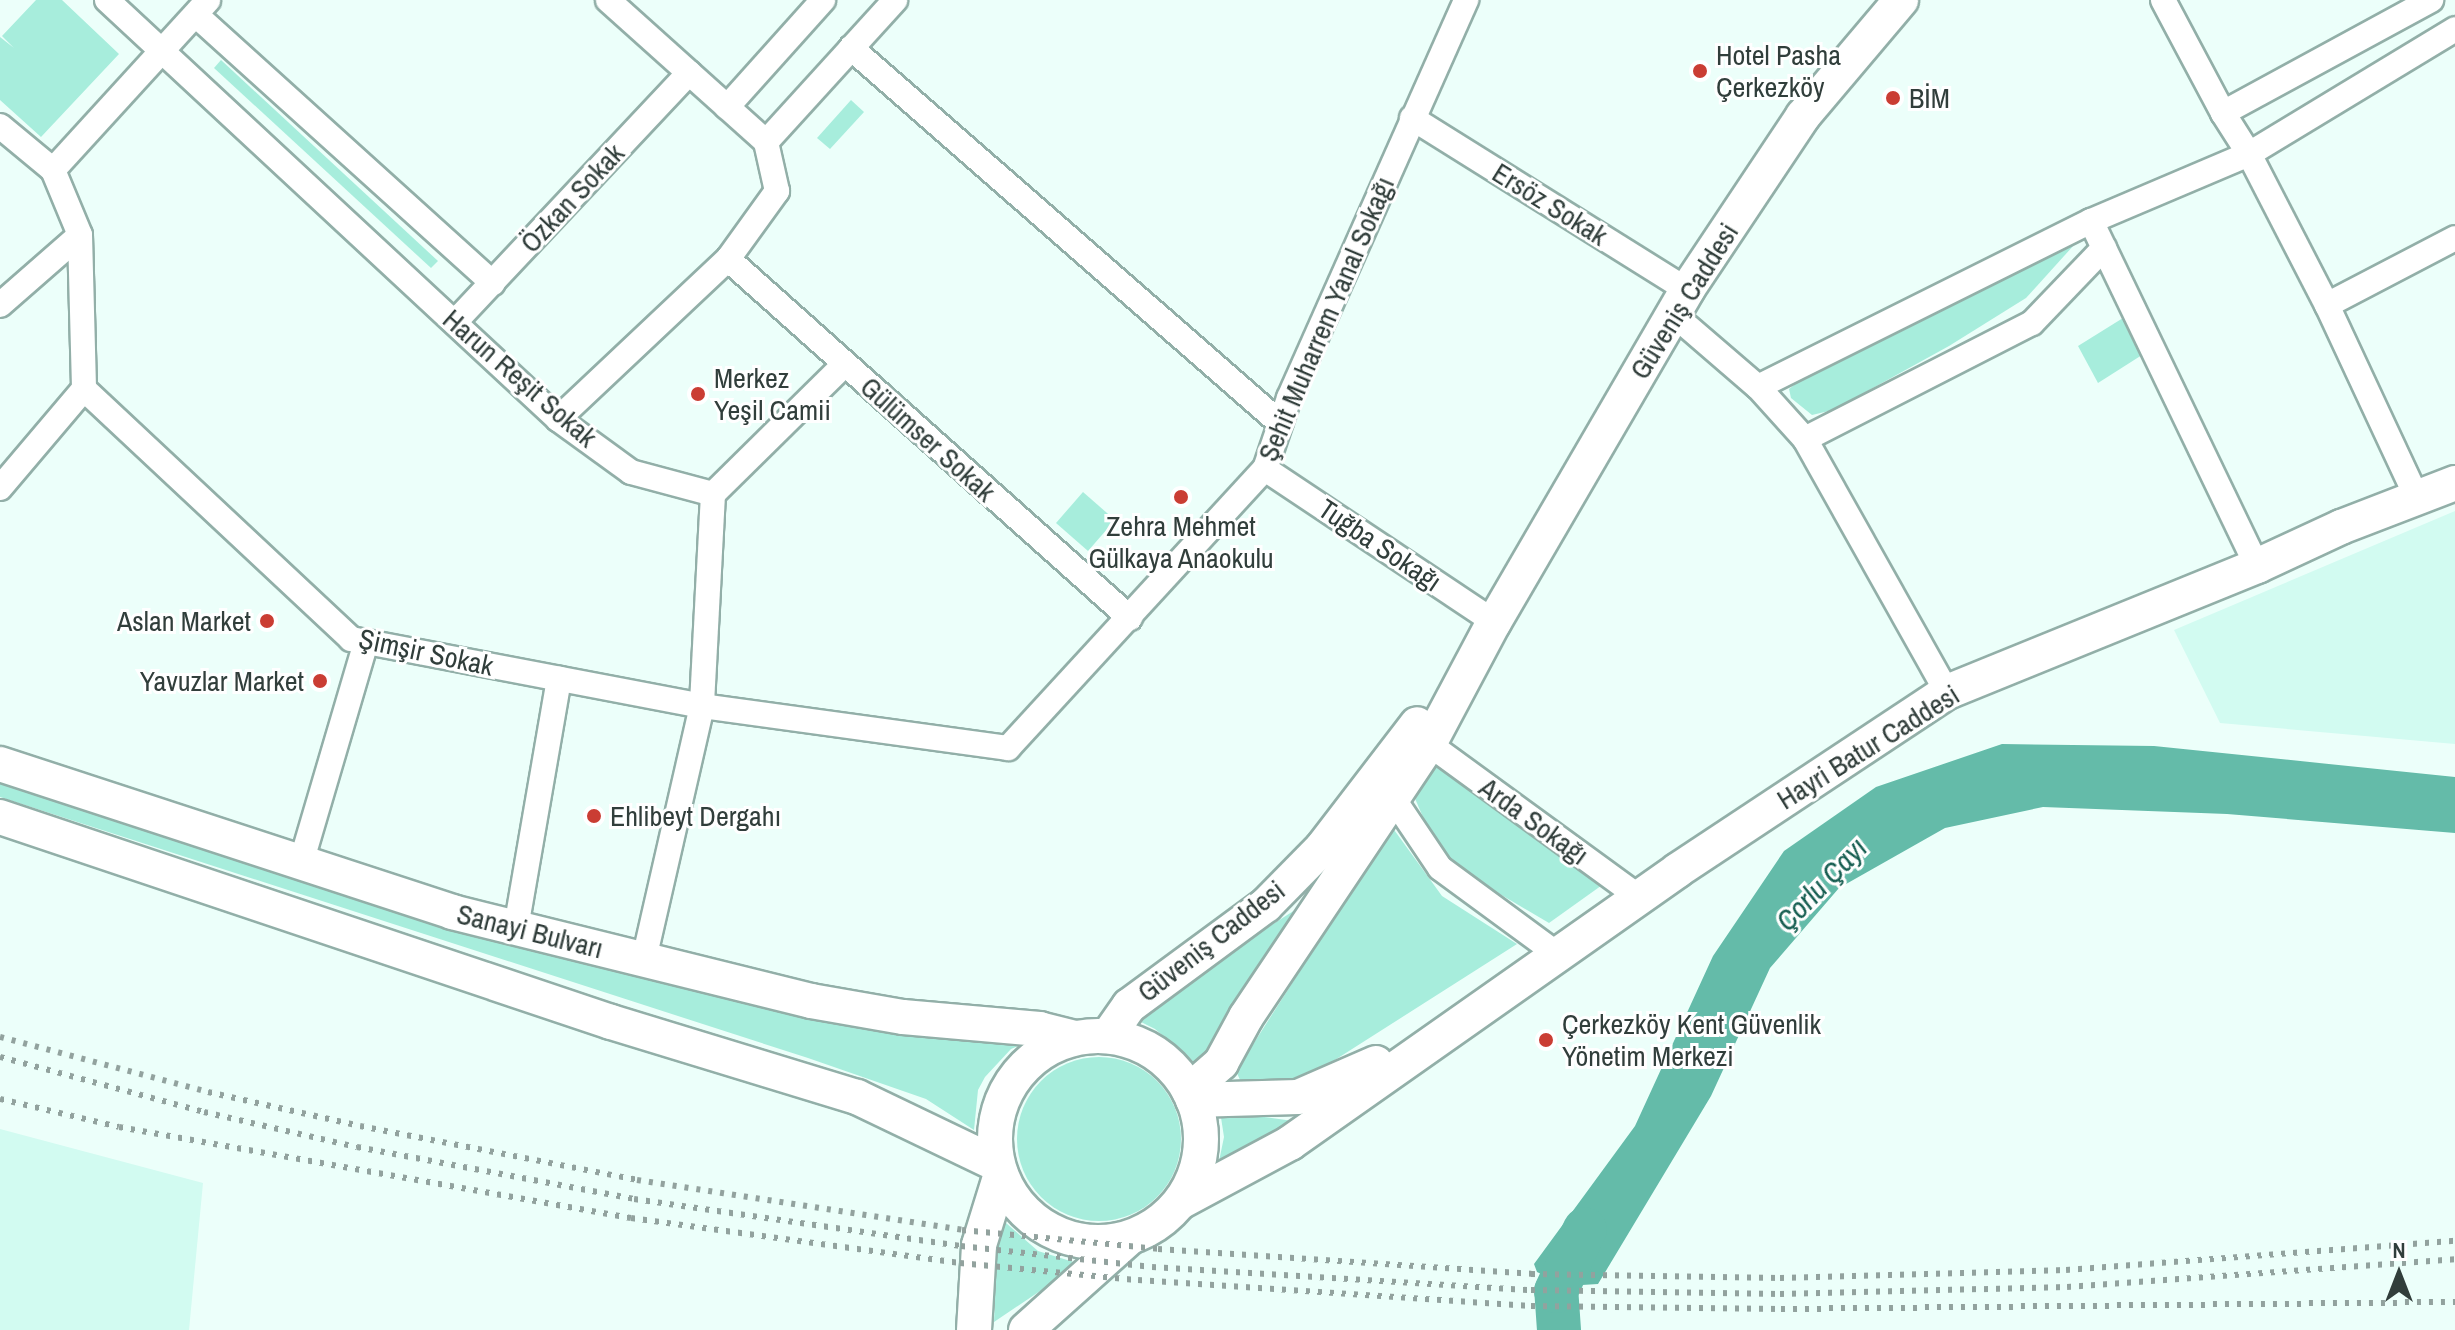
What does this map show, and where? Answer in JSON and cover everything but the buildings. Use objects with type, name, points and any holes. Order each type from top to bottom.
[{"type":"main road","name":"Güveniş Caddesi","points":[[1191,1095],[1221,1063],[1246,1017],[1429,744],[1494,622],[1680,302],[1803,116],[1889,4]]},
{"type":"main road","name":"Hayri Batur Caddesi","points":[[1182,1201],[1290,1143],[1557,954],[1846,756],[1947,692],[2455,483]]},
{"type":"main road","name":"Güveniş Caddesi","points":[[1108,1036],[1129,1006],[1266,905],[1322,848],[1494,622]]},
{"type":"main road","name":"Sanayi Bulvarı","points":[[0,764],[452,912],[811,1001],[932,1020],[1039,1029],[1074,1038]]},
{"type":"main road","name":"Sanayi Bulvarı","points":[[0,817],[611,1022],[857,1097],[999,1169]]},
{"type":"main road","name":"Hayri Batur Caddesi","points":[[1191,1095],[1298,1097],[1352,1076],[1493,1001]]},
{"type":"main road","points":[[1026,1330],[1129,1238],[1160,1223],[1182,1201],[1196,1173],[1202,1143],[1191,1095],[1165,1060],[1138,1043],[1108,1036],[1074,1038],[1048,1048],[1021,1069],[1002,1097],[994,1130],[999,1169],[1010,1195],[1032,1220],[1062,1236],[1095,1243],[1129,1238]]},
{"type":"main road","points":[[974,1330],[979,1245],[999,1169]]},
{"type":"street","name":"Harun Reşit Sokak","points":[[107,0],[558,419],[631,472],[713,494]]},
{"type":"street","points":[[558,419],[728,259],[777,191],[766,142],[608,0]]},
{"type":"street","points":[[727,107],[823,0]]},
{"type":"street","points":[[766,142],[895,0]]},
{"type":"street","name":"Şehit Muharrem Yanal Sokağı","points":[[1008,748],[1265,469],[1280,423],[1466,0]]},
{"type":"street","points":[[2163,0],[2223,113],[2249,154],[2327,305],[2417,498]]},
{"type":"street","points":[[2223,113],[2431,0]]},
{"type":"street","name":"Harun Reşit Sokak","points":[[202,7],[493,283]]},
{"type":"street","points":[[53,170],[202,7]]},
{"type":"street","points":[[1758,387],[2091,221],[2249,154],[2455,29]]},
{"type":"street","points":[[851,48],[1280,423]]},
{"type":"street","name":"Özkan Sokak","points":[[455,322],[689,73]]},
{"type":"street","name":"Ersöz Sokak","points":[[1412,118],[1680,302],[1805,439],[1947,692]]},
{"type":"street","points":[[0,126],[53,170],[80,235],[84,389],[0,488]]},
{"type":"street","points":[[2091,221],[2257,566]]},
{"type":"street","points":[[0,305],[80,235]]},
{"type":"street","points":[[2327,305],[2455,238]]},
{"type":"street","points":[[1805,439],[1921,377],[2032,323],[2104,248]]},
{"type":"street","name":"Gülümser Sokak","points":[[728,259],[1130,618]]},
{"type":"street","points":[[644,959],[702,706],[713,494],[844,365]]},
{"type":"street","name":"Şimşir Sokak","points":[[84,389],[351,639],[702,706],[1008,748]]},
{"type":"street","name":"Tuğba Sokağı","points":[[1265,469],[1494,622]]},
{"type":"street","points":[[301,863],[366,642]]},
{"type":"street","points":[[516,928],[559,679]]},
{"type":"street","name":"Arda Sokağı","points":[[1429,744],[1640,898]]},
{"type":"street","points":[[1393,798],[1440,868],[1557,954]]},
{"type":"shaded area","points":[[36,0],[62,0],[119,54],[41,137],[0,100],[0,37],[14,48],[2,36]]},
{"type":"shaded area","points":[[221,60],[438,261],[431,268],[214,68]]},
{"type":"shaded area","points":[[851,100],[864,112],[830,149],[817,138]]},
{"type":"shaded area","points":[[2068,239],[2074,245],[2026,298],[1949,346],[1833,410],[1812,415],[1791,398],[1789,389],[1812,371]]},
{"type":"shaded area","points":[[2123,318],[2142,355],[2098,383],[2078,346]]},
{"type":"shaded area","points":[[1083,492],[1115,520],[1088,551],[1056,523]]},
{"type":"shaded area","points":[[2455,511],[2455,744],[2220,723],[2174,630]]},
{"type":"shaded area","points":[[1435,764],[1605,883],[1549,923],[1454,867],[1433,840],[1413,794]]},
{"type":"shaded area","points":[[0,783],[177,839],[841,1020],[925,1037],[1034,1039],[1011,1049],[985,1077],[978,1090],[974,1130],[926,1099],[808,1058],[0,797]]},
{"type":"shaded area","points":[[1392,827],[1442,896],[1517,944],[1305,1079],[1290,1084],[1241,1082],[1236,1071]]},
{"type":"shaded area","points":[[1295,910],[1201,1068],[1155,1029],[1129,1016]]},
{"type":"shaded area","points":[[1099,1057],[1130,1064],[1157,1081],[1174,1108],[1181,1139],[1174,1170],[1157,1197],[1130,1214],[1099,1221],[1068,1214],[1041,1197],[1024,1170],[1017,1139],[1024,1108],[1041,1081],[1068,1064]]},
{"type":"shaded area","points":[[1220,1111],[1293,1121],[1217,1171],[1224,1137]]},
{"type":"shaded area","points":[[0,1129],[203,1183],[189,1330],[0,1330]]},
{"type":"shaded area","points":[[998,1216],[1038,1251],[1080,1264],[994,1322]]},
{"type":"water","points":[[2002,744],[2154,746],[2455,777],[2455,833],[2227,814],[2043,807],[1945,828],[1839,888],[1770,968],[1711,1096],[1598,1284],[1566,1286],[1537,1272],[1534,1264],[1635,1126],[1713,956],[1784,851],[1876,787]]},
{"type":"waterway","name":"Çorlu Çayı","points":[[1559,1330],[1556,1291],[1585,1229]]},
{"type":"railway","points":[[0,1037],[208,1092],[360,1126],[637,1180],[962,1230],[1158,1249],[1531,1274],[1780,1278],[2066,1270],[2455,1241]]},
{"type":"railway","points":[[0,1057],[204,1112],[357,1147],[634,1199],[961,1246],[1152,1267],[1531,1290],[1780,1294],[2067,1287],[2455,1259]]},
{"type":"railway","points":[[0,1099],[119,1127],[631,1218],[960,1263],[1138,1280],[1531,1306],[1781,1309],[2455,1302]]},
{"type":"place","name":"Hotel Pasha Çerkezköy","points":[[1700,71]]},
{"type":"place","name":"BİM","points":[[1893,98]]},
{"type":"place","name":"Merkez Yeşil Camii","points":[[698,394]]},
{"type":"place","name":"Zehra Mehmet Gülkaya Anaokulu","points":[[1181,497]]},
{"type":"place","name":"Aslan Market","points":[[267,621]]},
{"type":"place","name":"Yavuzlar Market","points":[[320,681]]},
{"type":"place","name":"Ehlibeyt Dergahı","points":[[594,816]]},
{"type":"place","name":"Çerkezköy Kent Güvenlik Yönetim Merkezi","points":[[1546,1040]]}]
